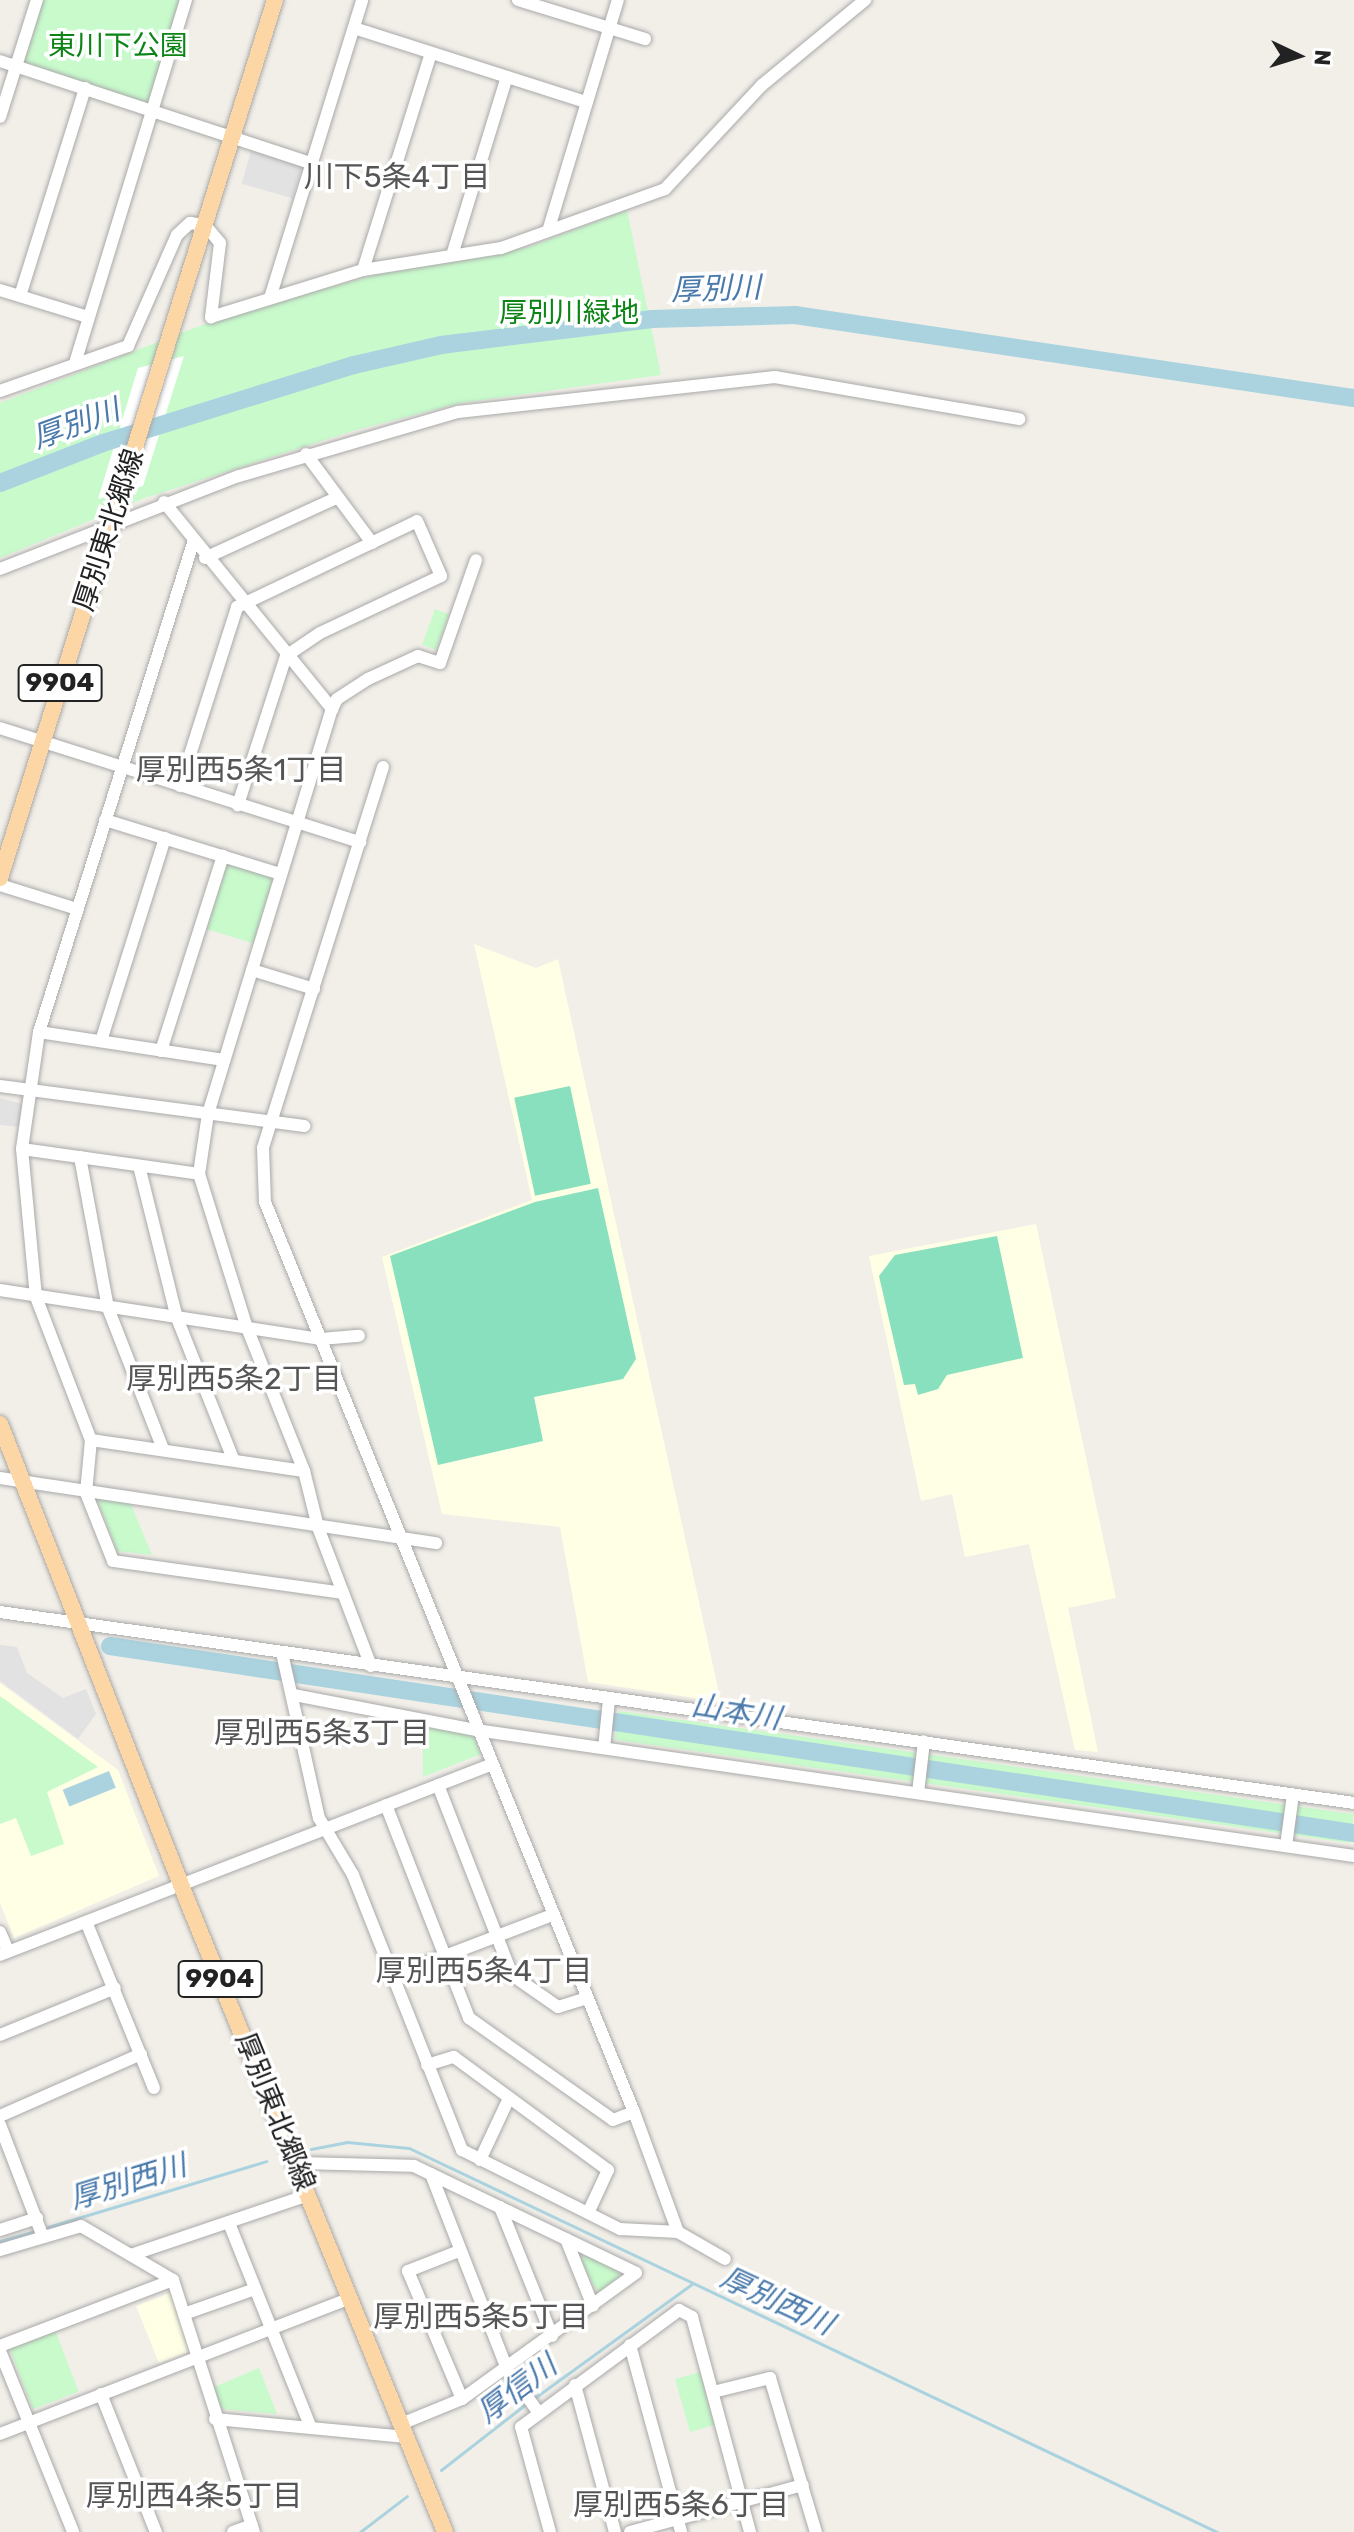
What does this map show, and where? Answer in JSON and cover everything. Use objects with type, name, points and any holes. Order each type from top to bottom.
[{"type":"main road","name":"厚別東北郷線","points":[[0,878],[275,0]]},
{"type":"main road","name":"厚別東北郷線","points":[[0,1424],[180,1883],[445,2532]]},
{"type":"street","points":[[0,117],[37,0]]},
{"type":"street","points":[[75,363],[186,0]]},
{"type":"street","points":[[270,298],[362,0]]},
{"type":"street","points":[[518,0],[645,39]]},
{"type":"street","points":[[0,391],[128,346],[177,235],[190,223],[205,225],[220,243],[211,317],[363,270],[453,252],[501,248],[542,236],[549,228],[618,0]]},
{"type":"street","points":[[549,228],[651,194],[677,180],[762,85],[865,0]]},
{"type":"street","points":[[354,28],[586,102]]},
{"type":"street","points":[[363,270],[431,53]]},
{"type":"street","points":[[0,61],[234,134],[311,163]]},
{"type":"street","points":[[453,252],[507,77]]},
{"type":"street","points":[[20,296],[85,88]]},
{"type":"street","points":[[0,290],[88,317]]},
{"type":"street","points":[[0,569],[164,502],[306,454],[458,412],[775,377],[1019,419]]},
{"type":"street","points":[[306,454],[372,543]]},
{"type":"street","points":[[205,558],[338,497]]},
{"type":"street","points":[[164,502],[205,558],[332,709]]},
{"type":"street","points":[[180,786],[237,607],[417,521],[441,576],[466,587]]},
{"type":"street","points":[[193,543],[39,1032],[22,1149],[36,1297],[91,1440],[86,1493],[113,1561],[343,1593]]},
{"type":"street","points":[[371,1666],[318,1527],[304,1471],[247,1328],[199,1174],[208,1114],[332,709],[337,699],[368,679],[418,656],[440,663],[476,560]]},
{"type":"street","points":[[238,805],[286,656],[320,633],[441,576]]},
{"type":"street","points":[[0,728],[360,842]]},
{"type":"street","points":[[383,767],[263,1148],[265,1202],[490,1765],[634,2112],[678,2232]]},
{"type":"street","points":[[105,820],[281,874]]},
{"type":"street","points":[[101,1041],[165,838]]},
{"type":"street","points":[[161,1051],[223,856]]},
{"type":"street","points":[[0,885],[77,909]]},
{"type":"street","points":[[252,970],[314,989]]},
{"type":"street","points":[[39,1032],[224,1060]]},
{"type":"street","points":[[0,1086],[304,1126]]},
{"type":"street","points":[[22,1149],[199,1174]]},
{"type":"street","points":[[80,1157],[108,1308],[163,1449]]},
{"type":"street","points":[[139,1166],[177,1318],[233,1459]]},
{"type":"street","points":[[0,1290],[321,1339],[359,1336]]},
{"type":"street","points":[[91,1440],[304,1471]]},
{"type":"street","points":[[0,1478],[436,1543]]},
{"type":"street","points":[[0,1612],[80,1622],[285,1658],[371,1666],[924,1741],[1354,1803]]},
{"type":"street","points":[[285,1658],[325,1829],[353,1875],[390,1977],[462,2150],[620,2229],[678,2232],[725,2259]]},
{"type":"street","points":[[293,1689],[475,1726],[1287,1842],[1354,1856]]},
{"type":"street","points":[[605,1743],[609,1700]]},
{"type":"street","points":[[918,1790],[924,1741]]},
{"type":"street","points":[[0,1932],[4,1953],[87,1924],[180,1883],[490,1765]]},
{"type":"street","points":[[438,1785],[512,1975],[558,2007],[585,1999]]},
{"type":"street","points":[[1287,1842],[1293,1794]]},
{"type":"street","points":[[386,1805],[469,2018],[613,2120],[634,2112]]},
{"type":"street","points":[[390,1977],[552,1915]]},
{"type":"street","points":[[87,1924],[154,2088]]},
{"type":"street","points":[[0,2035],[115,1988]]},
{"type":"street","points":[[0,2116],[141,2054]]},
{"type":"street","points":[[427,2065],[454,2057],[608,2170],[588,2213]]},
{"type":"street","points":[[480,2160],[509,2098]]},
{"type":"street","points":[[0,2125],[43,2237]]},
{"type":"street","points":[[215,2419],[404,2430],[462,2399],[507,2369],[636,2273],[414,2166],[295,2163]]},
{"type":"street","points":[[431,2174],[507,2369],[536,2409]]},
{"type":"street","points":[[131,2255],[308,2195]]},
{"type":"street","points":[[500,2207],[552,2336]]},
{"type":"street","points":[[0,2230],[37,2218]]},
{"type":"street","points":[[229,2223],[310,2426]]},
{"type":"street","points":[[0,2250],[81,2226],[173,2280],[215,2419],[253,2528],[233,2532]]},
{"type":"street","points":[[566,2239],[593,2306]]},
{"type":"street","points":[[459,2251],[408,2271],[462,2399]]},
{"type":"street","points":[[73,2532],[0,2348],[173,2280]]},
{"type":"street","points":[[184,2314],[255,2289]]},
{"type":"street","points":[[0,2434],[197,2355],[351,2298]]},
{"type":"street","points":[[550,2532],[521,2427],[536,2409],[575,2385],[679,2310],[692,2317],[750,2532]]},
{"type":"street","points":[[630,2345],[680,2526]]},
{"type":"street","points":[[713,2392],[770,2378],[816,2532]]},
{"type":"street","points":[[575,2385],[615,2532]]},
{"type":"street","points":[[101,2394],[156,2532]]},
{"type":"street","points":[[630,2532],[680,2526],[742,2501],[803,2485]]},
{"type":"shaded area","points":[[251,151],[302,166],[293,198],[242,184]]},
{"type":"shaded area","points":[[474,944],[536,968],[558,959],[721,1702],[588,1682],[560,1527],[442,1514],[382,1257],[532,1200]]},
{"type":"shaded area","points":[[0,1098],[22,1104],[19,1127],[0,1125]]},
{"type":"shaded area","points":[[1036,1224],[1116,1598],[1068,1608],[1098,1752],[1075,1750],[1029,1544],[965,1557],[952,1494],[921,1501],[869,1256]]},
{"type":"shaded area","points":[[0,1645],[17,1647],[27,1673],[63,1698],[86,1689],[96,1714],[78,1739],[0,1681]]},
{"type":"shaded area","points":[[0,1683],[118,1770],[159,1876],[14,1938],[0,1903]]},
{"type":"shaded area","points":[[173,2292],[190,2351],[159,2363],[136,2306]]},
{"type":"green space","name":"東川下公園","points":[[39,0],[184,0],[150,104],[19,64]]},
{"type":"green space","name":"厚別川緑地","points":[[627,210],[661,375],[461,403],[356,430],[145,498],[0,558],[0,403],[228,315],[441,257],[529,247]]},
{"type":"green space","points":[[435,609],[449,614],[436,650],[422,645]]},
{"type":"green space","points":[[227,861],[276,876],[255,944],[206,929]]},
{"type":"green space","points":[[570,1086],[591,1184],[535,1196],[514,1098]]},
{"type":"green space","points":[[598,1188],[636,1359],[623,1379],[534,1397],[543,1441],[438,1465],[390,1256],[535,1202]]},
{"type":"green space","points":[[997,1236],[1023,1358],[947,1375],[938,1389],[918,1395],[915,1384],[904,1385],[879,1276],[895,1255]]},
{"type":"green space","points":[[97,1498],[130,1502],[152,1555],[117,1551]]},
{"type":"green space","points":[[0,1696],[98,1767],[47,1792],[64,1844],[31,1856],[16,1818],[0,1824]]},
{"type":"green space","points":[[619,1711],[1354,1814],[1350,1843],[615,1740]]},
{"type":"green space","points":[[422,1724],[471,1731],[481,1754],[423,1777]]},
{"type":"green space","points":[[586,2255],[619,2271],[619,2277],[598,2293],[580,2260]]},
{"type":"green space","points":[[55,2330],[79,2392],[33,2409],[9,2348]]},
{"type":"green space","points":[[259,2368],[277,2414],[221,2409],[214,2387]]},
{"type":"green space","points":[[700,2372],[715,2425],[690,2432],[675,2379]]},
{"type":"water","points":[[109,1771],[116,1788],[69,1806],[63,1790]]},
{"type":"pier","points":[[184,356],[143,486],[98,499],[138,368]]},
{"type":"waterway","name":"厚別川","points":[[0,483],[103,443],[354,365],[441,345],[652,319],[795,315],[1354,398]]},
{"type":"waterway","name":"山本川","points":[[110,1646],[1354,1833]]},
{"type":"waterway","name":"厚別西川","points":[[311,2149],[347,2142],[409,2148],[1217,2532]]},
{"type":"waterway","name":"厚別西川","points":[[48,2227],[266,2161]]},
{"type":"waterway","name":"厚別西川","points":[[0,2241],[35,2231]]},
{"type":"waterway","name":"厚信川","points":[[533,2399],[692,2284]]},
{"type":"waterway","name":"厚信川","points":[[441,2470],[527,2403]]},
{"type":"waterway","name":"厚信川","points":[[360,2532],[407,2496]]},
{"type":"district","name":"川下5条4丁目","points":[[397,177]]},
{"type":"district","name":"厚別西5条1丁目","points":[[241,770]]},
{"type":"district","name":"厚別西5条2丁目","points":[[234,1379]]},
{"type":"district","name":"厚別西5条3丁目","points":[[322,1733]]},
{"type":"district","name":"厚別西5条4丁目","points":[[484,1971]]},
{"type":"district","name":"厚別西5条5丁目","points":[[481,2317]]},
{"type":"district","name":"厚別西4条5丁目","points":[[194,2496]]},
{"type":"district","name":"厚別西5条6丁目","points":[[681,2505]]}]
